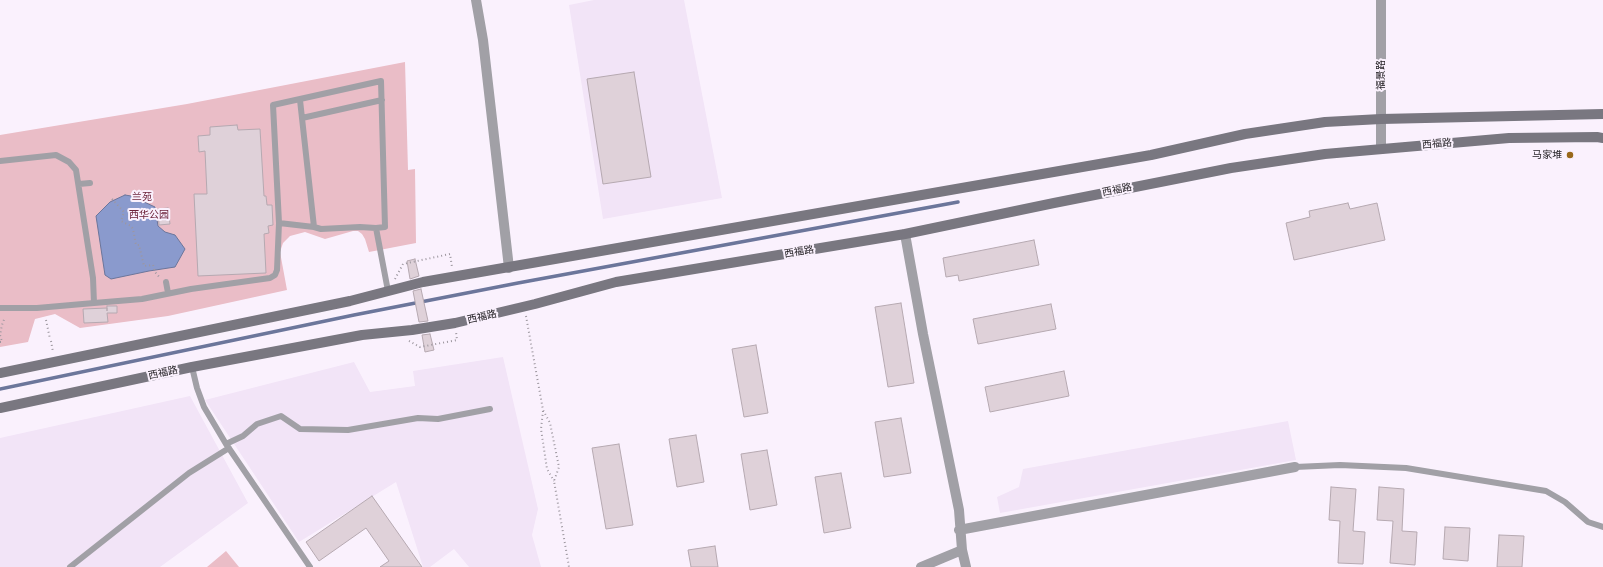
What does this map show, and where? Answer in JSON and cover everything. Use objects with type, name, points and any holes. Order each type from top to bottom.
[{"type":"main road","points":[[0,373],[334,304],[423,282],[1144,157],[1245,134],[1325,122],[1381,118],[1603,114]]},
{"type":"main road","name":"西福路","points":[[0,408],[192,367],[362,334],[412,330],[455,323],[524,307],[616,282],[905,234],[1231,168],[1325,154],[1509,138],[1603,138]]},
{"type":"street","points":[[476,0],[483,40],[508,268]]},
{"type":"street","name":"福景路","points":[[1381,0],[1382,149]]},
{"type":"street","points":[[905,234],[923,334],[959,510],[962,550],[966,567]]},
{"type":"street","points":[[960,530],[1295,467]]},
{"type":"street","points":[[921,567],[962,550]]},
{"type":"lane","points":[[0,308],[9,309],[142,299],[191,289],[270,278],[275,275],[277,270],[279,223],[273,105],[381,81],[386,227],[321,229],[279,223]]},
{"type":"lane","points":[[300,100],[314,227]]},
{"type":"lane","points":[[302,118],[382,100]]},
{"type":"lane","points":[[0,161],[56,155],[70,162],[76,170],[93,278],[94,303]]},
{"type":"lane","points":[[79,184],[90,183]]},
{"type":"lane","points":[[376,228],[388,291]]},
{"type":"lane","points":[[166,282],[168,293]]},
{"type":"lane","points":[[192,367],[197,388],[204,407],[228,446],[310,567]]},
{"type":"lane","points":[[70,567],[189,473],[243,436],[257,424],[281,416],[300,429],[348,430],[418,418],[438,419],[490,409]]},
{"type":"lane","points":[[1295,467],[1340,465],[1406,468],[1546,491],[1565,502],[1588,522],[1603,527]]},
{"type":"path","points":[[112,199],[124,212],[121,221],[131,226],[133,229],[136,245],[139,245],[144,266],[153,265],[155,272]]},
{"type":"path","points":[[403,264],[450,254]]},
{"type":"path","points":[[524,307],[543,410],[541,429],[547,469],[554,481],[570,567]]},
{"type":"path","points":[[0,342],[2,342],[0,335],[1,325],[9,309]]},
{"type":"path","points":[[46,320],[50,339]]},
{"type":"path","points":[[420,347],[458,340]]},
{"type":"path","points":[[543,410],[550,423],[559,467],[554,481]]},
{"type":"shaded area","points":[[594,0],[684,0],[722,198],[603,219],[569,5]]},
{"type":"shaded area","points":[[503,357],[538,509],[532,535],[541,567],[469,567],[454,549],[430,567],[423,567],[396,482],[299,542],[205,400],[354,362],[370,392],[415,386],[413,371]]},
{"type":"shaded area","points":[[190,396],[248,503],[160,567],[0,567],[0,438]]},
{"type":"shaded area","points":[[1288,421],[1296,460],[1000,513],[997,497],[1019,487],[1023,469]]},
{"type":"green space","name":"西华公园","points":[[405,62],[408,170],[415,169],[416,243],[369,252],[365,239],[358,231],[325,239],[305,232],[290,236],[283,243],[280,252],[287,290],[168,316],[80,328],[55,314],[35,319],[28,342],[0,347],[0,135],[187,104]]},
{"type":"green space","points":[[226,551],[239,567],[207,567]]},
{"type":"water","points":[[125,195],[131,196],[155,207],[158,226],[165,232],[175,235],[185,249],[175,267],[111,279],[105,275],[96,216],[110,202]]},
{"type":"building","points":[[634,72],[651,177],[603,184],[587,79]]},
{"type":"building","points":[[237,125],[238,130],[260,129],[264,196],[266,196],[267,205],[272,205],[273,225],[268,226],[269,233],[264,234],[266,273],[198,276],[194,194],[207,194],[205,151],[199,152],[198,136],[210,135],[210,127]]},
{"type":"building","points":[[1348,203],[1350,209],[1377,203],[1385,240],[1294,260],[1286,223],[1310,217],[1309,211]]},
{"type":"building","points":[[168,208],[170,224],[159,225],[158,209]]},
{"type":"building","points":[[1034,240],[1039,265],[959,281],[958,275],[946,277],[943,258]]},
{"type":"building","points":[[415,259],[419,276],[410,279],[407,261]]},
{"type":"building","points":[[421,289],[428,321],[419,322],[413,291]]},
{"type":"building","points":[[901,303],[914,383],[888,387],[875,307]]},
{"type":"building","points":[[1051,304],[1056,329],[978,344],[973,319]]},
{"type":"building","points":[[107,306],[117,306],[117,313],[107,313],[108,322],[84,323],[83,309],[107,308]]},
{"type":"building","points":[[430,334],[434,350],[425,352],[422,335]]},
{"type":"building","points":[[756,345],[768,413],[744,417],[732,349]]},
{"type":"building","points":[[1064,371],[1069,396],[990,412],[985,387]]},
{"type":"building","points":[[901,418],[911,473],[884,477],[875,422]]},
{"type":"building","points":[[696,435],[704,482],[677,487],[669,439]]},
{"type":"building","points":[[619,444],[633,525],[606,529],[592,448]]},
{"type":"building","points":[[767,450],[777,505],[750,510],[741,454]]},
{"type":"building","points":[[841,473],[851,528],[824,533],[815,477]]},
{"type":"building","points":[[1331,487],[1356,489],[1353,531],[1365,532],[1363,564],[1338,563],[1340,521],[1329,520]]},
{"type":"building","points":[[1379,487],[1404,489],[1402,531],[1417,532],[1415,565],[1390,563],[1393,521],[1377,520]]},
{"type":"building","points":[[372,496],[422,567],[380,567],[389,561],[366,528],[319,561],[306,542]]},
{"type":"building","points":[[1445,527],[1470,528],[1468,561],[1443,559]]},
{"type":"building","points":[[1499,535],[1524,536],[1522,567],[1497,567]]},
{"type":"building","points":[[715,546],[718,567],[691,567],[688,550]]},
{"type":"waterway","points":[[0,389],[354,315],[518,283],[958,202]]},
{"type":"place","name":"马家堆","points":[[1570,155]]},
{"type":"park label","name":"兰苑","points":[[142,197]]}]
